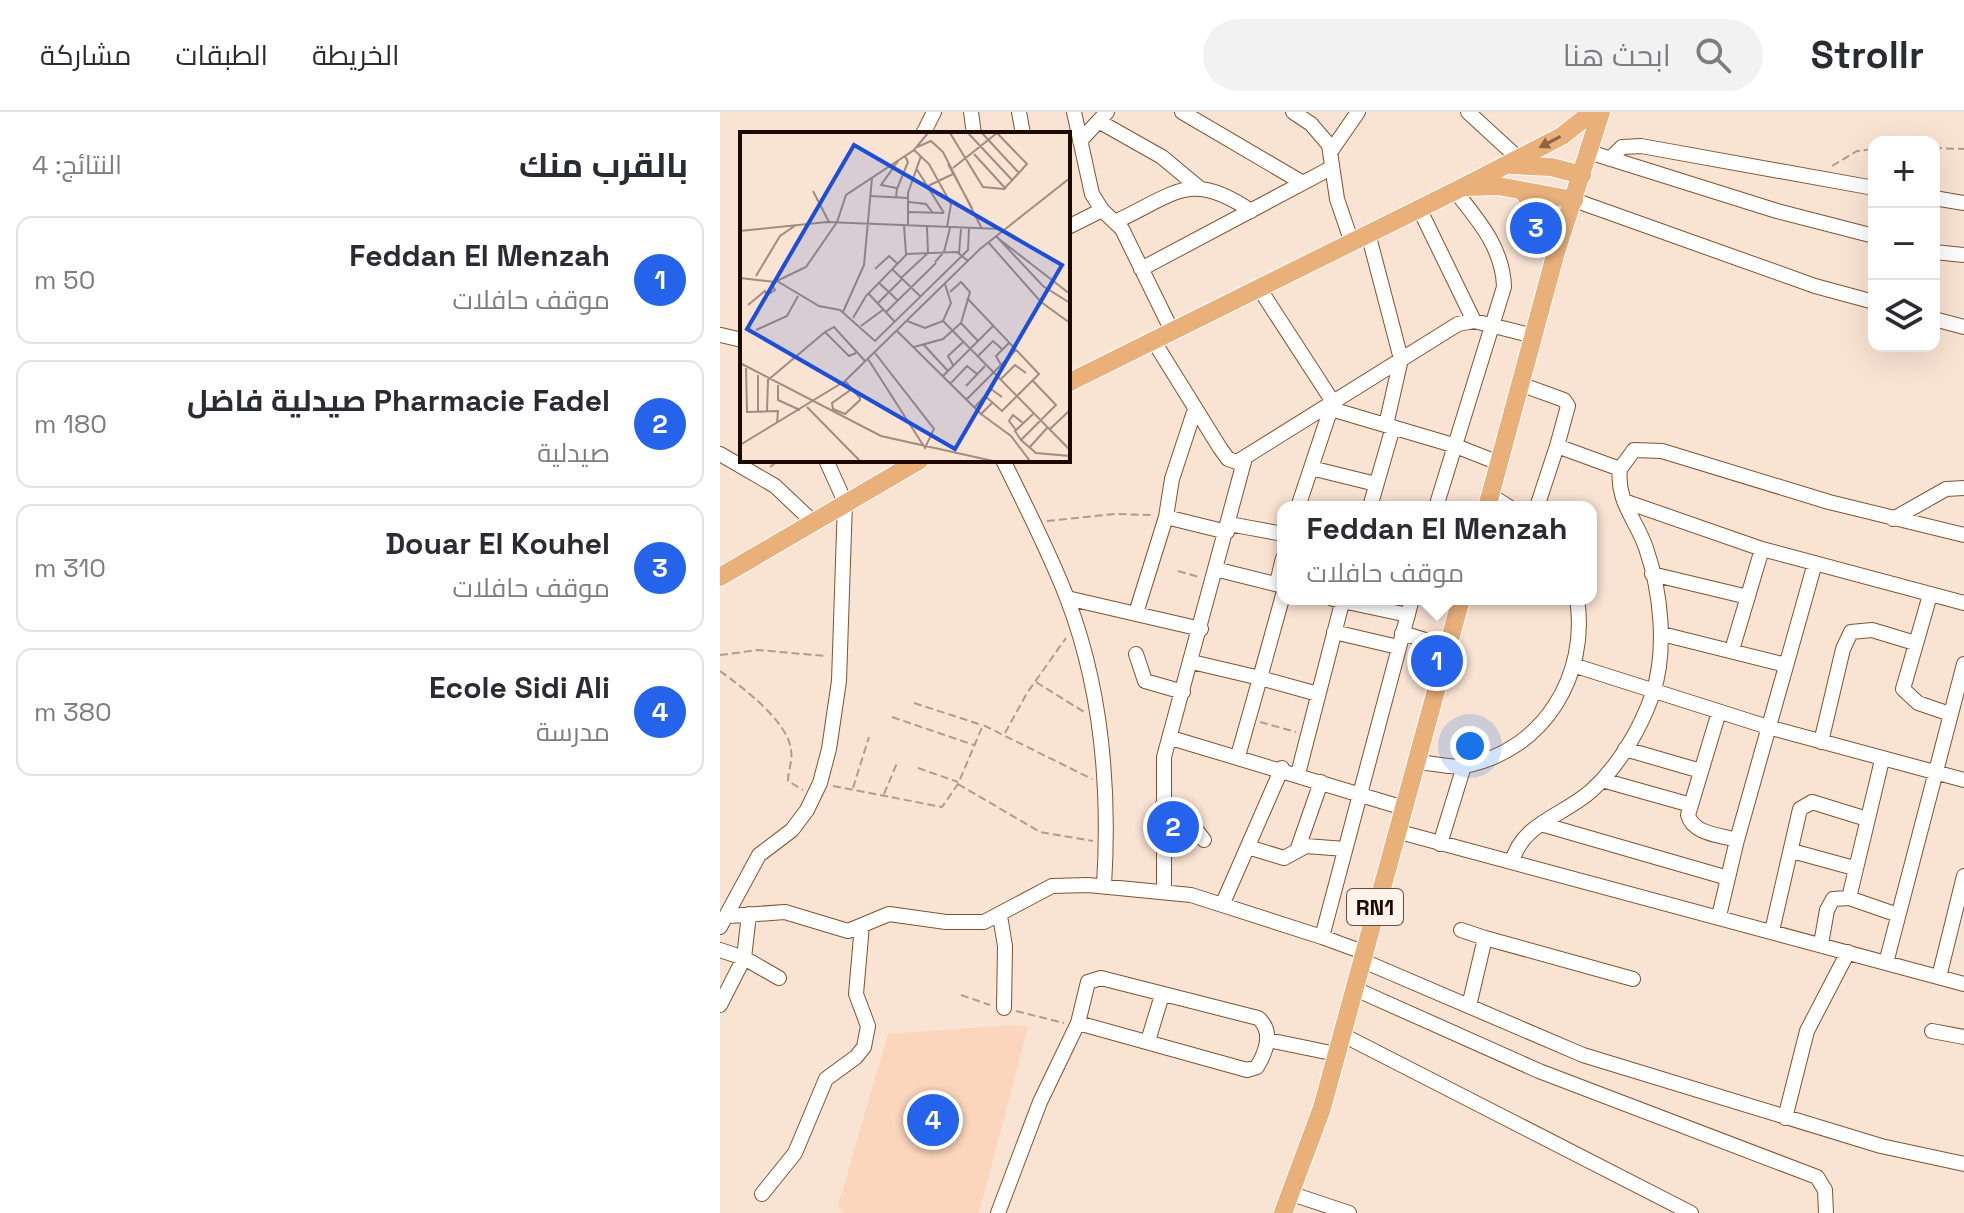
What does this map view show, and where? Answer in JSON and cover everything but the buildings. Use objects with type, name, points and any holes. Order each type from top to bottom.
[{"type":"main road","points":[[1070,382],[1562,136],[1592,112]]},
{"type":"main road","points":[[1489,501],[1556,252],[1601,112]]},
{"type":"main road","points":[[1511,161],[1582,175]]},
{"type":"main road","points":[[1459,189],[1498,186],[1574,200]]},
{"type":"main road","points":[[1523,192],[1541,214],[1556,252]]},
{"type":"main road","points":[[720,577],[916,462]]},
{"type":"main road","name":"RN1","points":[[1283,1213],[1322,1108],[1459,605]]},
{"type":"street","points":[[924,132],[934,112]]},
{"type":"street","points":[[971,112],[974,132]]},
{"type":"street","points":[[1019,112],[1023,132]]},
{"type":"street","points":[[1074,112],[1089,186],[1102,210],[1117,221],[1172,331]]},
{"type":"street","points":[[1182,112],[1303,183]]},
{"type":"street","points":[[1293,112],[1311,124],[1331,151]]},
{"type":"street","points":[[1358,112],[1331,151],[1331,168],[1359,237],[1401,359],[1390,426],[1372,501]]},
{"type":"street","points":[[1464,113],[1511,161]]},
{"type":"street","points":[[1080,141],[1104,117],[1162,157],[1198,187],[1223,192],[1251,211]]},
{"type":"street","points":[[1610,159],[1622,147],[1641,146],[1868,187]]},
{"type":"street","points":[[1589,152],[1777,211],[1868,234]]},
{"type":"street","points":[[1141,269],[1331,168]]},
{"type":"street","points":[[1117,221],[1198,187]]},
{"type":"street","points":[[1438,501],[1504,287],[1500,261],[1490,236],[1459,189]]},
{"type":"street","points":[[1940,199],[1964,203]]},
{"type":"street","points":[[1574,200],[1815,286],[1868,300]]},
{"type":"street","points":[[1419,208],[1474,321]]},
{"type":"street","points":[[1070,226],[1102,210]]},
{"type":"street","points":[[1940,253],[1964,255]]},
{"type":"street","points":[[1259,288],[1332,405],[1499,463]]},
{"type":"street","points":[[1153,340],[1228,459],[1237,462],[1332,405],[1451,327],[1474,321],[1534,336]]},
{"type":"street","points":[[1940,321],[1964,327]]},
{"type":"street","points":[[1520,384],[1564,400],[1568,406],[1539,501]]},
{"type":"street","points":[[1300,501],[1332,405]]},
{"type":"street","points":[[1136,613],[1166,517],[1172,479],[1195,409]]},
{"type":"street","points":[[1557,446],[1620,469]]},
{"type":"street","points":[[1512,862],[1518,842],[1567,809],[1602,780],[1625,749],[1653,692],[1662,634],[1652,574],[1645,546],[1619,491],[1620,469],[1634,450],[1645,448],[1893,519],[1964,535]]},
{"type":"street","points":[[720,454],[775,486],[812,521]]},
{"type":"street","points":[[1164,892],[1164,757],[1245,458]]},
{"type":"street","points":[[723,926],[755,862],[792,830],[818,789],[833,726],[840,659],[845,502],[827,462]]},
{"type":"street","points":[[1004,462],[1034,522],[1076,625],[1097,719],[1106,787],[1104,886]]},
{"type":"street","points":[[1311,468],[1376,484]]},
{"type":"street","points":[[1893,519],[1938,492],[1964,488]]},
{"type":"street","points":[[1624,501],[1762,549],[1964,603]]},
{"type":"street","points":[[1166,517],[1277,533]]},
{"type":"street","points":[[1732,650],[1762,549]]},
{"type":"street","points":[[1719,916],[1737,840],[1815,563]]},
{"type":"street","points":[[1652,574],[1748,597]]},
{"type":"street","points":[[1214,575],[1277,587]]},
{"type":"street","points":[[1930,595],[1904,693],[1918,703],[1950,714]]},
{"type":"street","points":[[1067,598],[1201,629]]},
{"type":"street","points":[[1238,756],[1277,605]]},
{"type":"street","points":[[1298,774],[1338,605]]},
{"type":"street","points":[[1365,605],[1408,615]]},
{"type":"street","points":[[1322,937],[1410,605]]},
{"type":"street","points":[[1415,763],[1464,766],[1514,745],[1538,728],[1555,708],[1576,666],[1580,637],[1577,605]]},
{"type":"street","points":[[1821,742],[1843,649],[1851,632],[1872,630],[1915,643]]},
{"type":"street","points":[[1334,632],[1448,647]]},
{"type":"street","points":[[1662,634],[1786,665]]},
{"type":"street","points":[[1136,654],[1145,681],[1183,692]]},
{"type":"street","points":[[1192,662],[1318,694]]},
{"type":"street","points":[[1886,963],[1964,664]]},
{"type":"street","points":[[1576,666],[1768,727],[1964,780]]},
{"type":"street","points":[[1719,712],[1689,820],[1694,827],[1737,840]]},
{"type":"street","points":[[1171,738],[1282,768],[1404,808]]},
{"type":"street","points":[[1625,749],[1701,771]]},
{"type":"street","points":[[1849,898],[1882,760]]},
{"type":"street","points":[[1440,844],[1464,766]]},
{"type":"street","points":[[1223,903],[1282,768]]},
{"type":"street","points":[[1602,780],[1691,805]]},
{"type":"street","points":[[1248,847],[1284,858],[1298,848],[1321,782]]},
{"type":"street","points":[[1772,931],[1800,809],[1806,803],[1867,819]]},
{"type":"street","points":[[1163,804],[1193,826],[1204,840]]},
{"type":"street","points":[[1541,824],[1728,878]]},
{"type":"street","points":[[1396,831],[1964,984]]},
{"type":"street","points":[[1298,848],[1345,849]]},
{"type":"street","points":[[1792,851],[1854,868]]},
{"type":"street","points":[[1939,977],[1964,876]]},
{"type":"street","points":[[723,926],[749,914],[785,912],[844,930],[889,914],[962,923],[984,922],[1052,886],[1104,886],[1164,892],[1223,903],[1322,937],[1583,1055],[1881,1146],[1964,1164]]},
{"type":"street","points":[[1821,944],[1830,902],[1838,897],[1898,915]]},
{"type":"street","points":[[720,1005],[744,958],[749,914]]},
{"type":"street","points":[[1000,916],[1005,946],[1004,1008]]},
{"type":"street","points":[[762,1194],[795,1153],[826,1079],[856,1057],[864,1047],[868,1026],[856,994],[862,925]]},
{"type":"street","points":[[1461,930],[1633,979]]},
{"type":"street","points":[[1469,1006],[1485,938]]},
{"type":"street","points":[[720,950],[744,958],[779,978]]},
{"type":"street","points":[[1785,1118],[1807,1031],[1848,952]]},
{"type":"street","points":[[998,1213],[1040,1102],[1078,1024],[1086,988],[1093,978],[1109,979],[1258,1018],[1265,1025],[1268,1040],[1257,1067],[1247,1070],[1078,1024]]},
{"type":"street","points":[[1353,988],[1539,1071],[1817,1177],[1825,1190],[1826,1213]]},
{"type":"street","points":[[1148,1041],[1162,995]]},
{"type":"street","points":[[1932,1031],[1964,1037]]},
{"type":"street","points":[[1341,1034],[1691,1213]]},
{"type":"street","points":[[1268,1040],[1336,1054]]},
{"type":"street","points":[[1292,1194],[1344,1212]]},
{"type":"path","points":[[1940,148],[1964,149]]},
{"type":"path","points":[[1820,178],[1846,156],[1868,150]]},
{"type":"path","points":[[1034,522],[1128,513],[1166,517]]},
{"type":"path","points":[[1178,571],[1214,575]]},
{"type":"path","points":[[1005,734],[1035,681],[1076,625]]},
{"type":"path","points":[[720,655],[758,650],[840,659]]},
{"type":"path","points":[[720,671],[755,698],[786,735],[792,753],[790,785],[853,789],[940,808],[958,783],[983,725]]},
{"type":"path","points":[[1035,681],[1097,719]]},
{"type":"path","points":[[914,703],[1005,734],[1106,787]]},
{"type":"path","points":[[892,717],[975,745]]},
{"type":"path","points":[[1247,719],[1308,736]]},
{"type":"path","points":[[853,789],[869,737]]},
{"type":"path","points":[[884,795],[897,763]]},
{"type":"path","points":[[918,768],[958,783],[1040,832],[1073,839],[1106,841]]},
{"type":"path","points":[[961,995],[1078,1024]]},
{"type":"shaded area","points":[[1011,1025],[1028,1027],[979,1213],[844,1213],[838,1206],[888,1034]]},
{"type":"place","name":"Douar El Kouhel","points":[[1536,228]]},
{"type":"place","name":"Feddan El Menzah","points":[[1437,661]]},
{"type":"place","name":"Pharmacie Fadel صيدلية فاضل","points":[[1173,827]]},
{"type":"place","name":"Ecole Sidi Ali","points":[[933,1120]]}]
